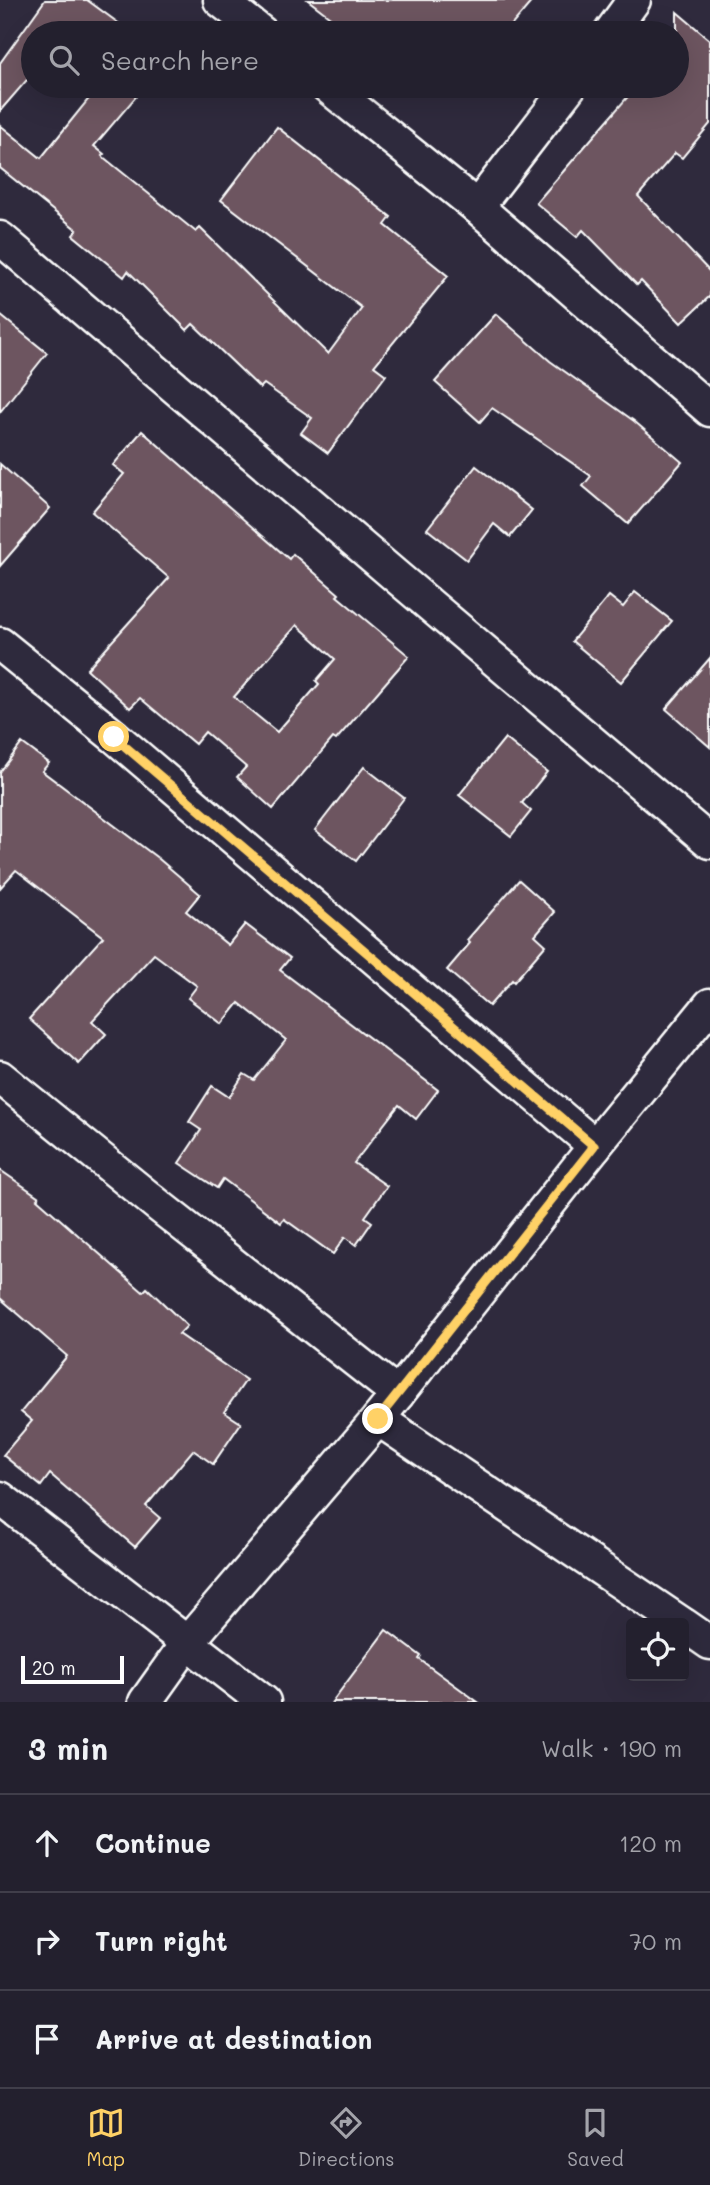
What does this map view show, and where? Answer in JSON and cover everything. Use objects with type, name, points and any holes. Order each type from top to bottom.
[{"type":"street","points":[[619,21],[634,0]]},
{"type":"street","points":[[224,1],[248,21]]},
{"type":"street","points":[[342,98],[477,207],[710,410]]},
{"type":"street","points":[[477,207],[561,98]]},
{"type":"street","points":[[0,238],[710,842]]},
{"type":"street","points":[[0,644],[125,746],[594,1146]]},
{"type":"street","points":[[145,1702],[187,1643],[378,1419],[594,1146],[710,1005]]},
{"type":"street","points":[[0,1077],[398,1394]]},
{"type":"street","points":[[378,1419],[673,1618]]},
{"type":"street","points":[[0,1498],[264,1702]]},
{"type":"street","points":[[689,1629],[710,1643]]},
{"type":"building","points":[[45,0],[87,0],[116,21],[30,21]]},
{"type":"building","points":[[308,0],[533,0],[515,21],[335,21]]},
{"type":"building","points":[[677,12],[688,21],[677,21]]},
{"type":"building","points":[[689,22],[710,40],[710,124],[682,158],[675,153],[638,196],[710,272],[710,296],[681,323],[641,281],[637,285],[583,230],[577,237],[536,203],[627,98],[689,98]]},
{"type":"building","points":[[21,34],[21,87],[0,111],[0,63]]},
{"type":"building","points":[[89,98],[135,98],[94,146],[104,154],[102,156],[196,232],[200,228],[328,354],[362,308],[221,200],[277,127],[391,217],[385,225],[448,276],[374,366],[386,375],[328,453],[301,433],[312,418],[264,384],[260,388],[193,324],[187,330],[128,271],[124,277],[73,235],[77,230],[0,168],[0,125],[41,158]]},
{"type":"building","points":[[496,314],[550,361],[634,421],[682,462],[628,524],[583,486],[591,476],[492,408],[480,422],[435,382]]},
{"type":"building","points":[[0,315],[47,353],[0,412]]},
{"type":"building","points":[[142,431],[289,559],[293,554],[339,594],[337,596],[409,656],[336,740],[333,738],[273,809],[237,777],[246,767],[205,732],[195,744],[140,698],[130,708],[87,669],[169,578],[92,512],[124,474],[113,465]],"holes":[[[297,625],[335,659],[316,681],[319,684],[277,732],[234,697]]]},
{"type":"building","points":[[0,464],[50,508],[0,566]]},
{"type":"building","points":[[476,466],[532,510],[510,537],[494,524],[467,560],[427,529]]},
{"type":"building","points":[[635,592],[672,621],[621,682],[572,641],[609,596],[623,607]]},
{"type":"building","points":[[710,658],[710,747],[666,709]]},
{"type":"building","points":[[505,738],[547,772],[522,803],[531,811],[511,836],[459,795]]},
{"type":"building","points":[[22,743],[49,763],[42,771],[159,859],[200,894],[186,911],[228,945],[245,924],[290,958],[280,970],[438,1090],[416,1119],[399,1105],[354,1163],[387,1186],[365,1217],[372,1222],[356,1245],[345,1237],[333,1254],[284,1219],[281,1223],[223,1179],[217,1188],[179,1163],[201,1130],[189,1122],[212,1086],[229,1097],[244,1074],[254,1080],[286,1040],[239,1003],[222,1024],[188,998],[197,986],[154,954],[92,1021],[106,1034],[79,1064],[29,1019],[103,937],[16,870],[0,888],[0,772]]},
{"type":"building","points":[[364,767],[404,798],[356,861],[315,830]]},
{"type":"building","points":[[519,880],[555,912],[535,935],[546,945],[489,1006],[447,970],[470,943],[467,940]]},
{"type":"building","points":[[0,1170],[39,1197],[37,1199],[143,1292],[147,1288],[187,1326],[179,1334],[246,1380],[224,1412],[241,1423],[213,1464],[193,1450],[146,1506],[160,1518],[135,1547],[50,1474],[41,1486],[3,1455],[32,1421],[21,1412],[67,1356],[0,1298]]},
{"type":"building","points":[[386,1630],[421,1656],[419,1659],[478,1702],[332,1702]]},
{"type":"route","points":[[114,737],[594,1146],[378,1419]]}]
